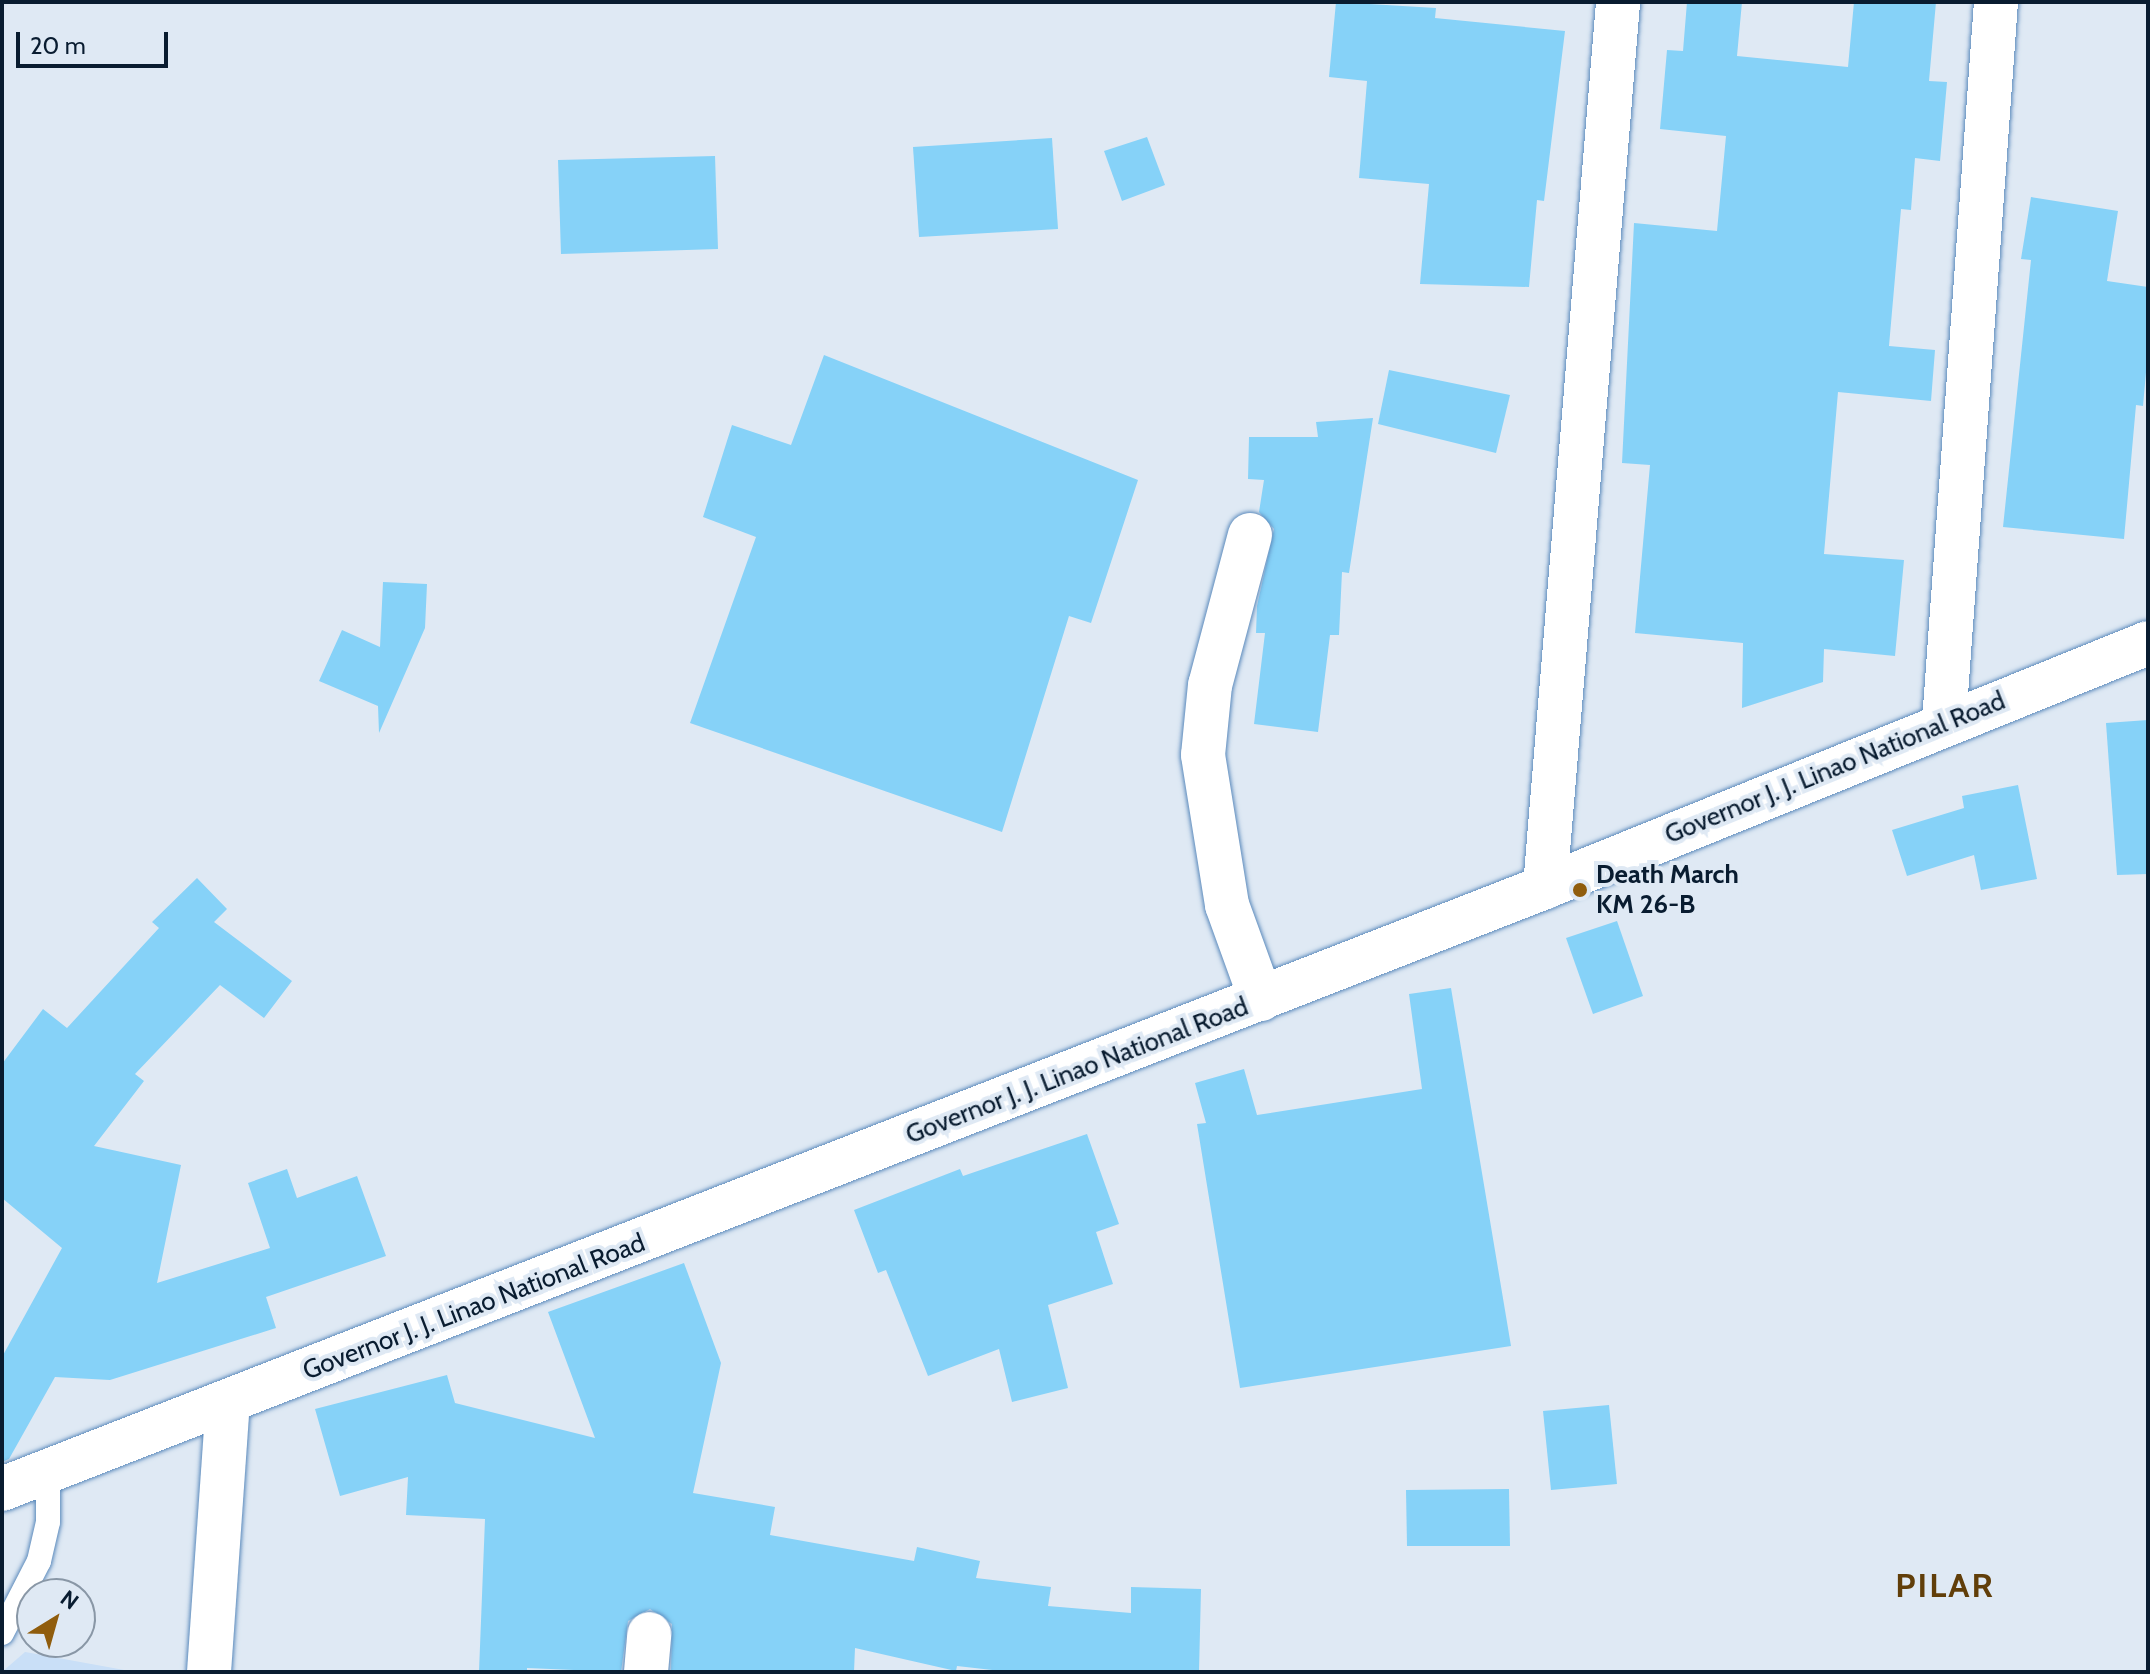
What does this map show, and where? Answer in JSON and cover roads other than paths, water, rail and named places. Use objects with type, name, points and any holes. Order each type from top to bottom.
[{"type":"street","points":[[1545,887],[1618,2]]},
{"type":"street","points":[[1944,722],[1996,2]]},
{"type":"street","points":[[1250,535],[1210,685],[1203,755],[1227,905],[1261,999]]},
{"type":"street","name":"Governor J. J. Linao National Road","points":[[2,1489],[1261,999],[1545,887],[1944,722],[2148,643]]},
{"type":"street","points":[[209,1672],[228,1403]]},
{"type":"lane","points":[[2,1633],[39,1561],[48,1522],[48,1472]]},
{"type":"place","name":"Death March KM 26-B","points":[[1580,890]]},
{"type":"district","name":"PILAR","points":[[1945,1586]]}]
